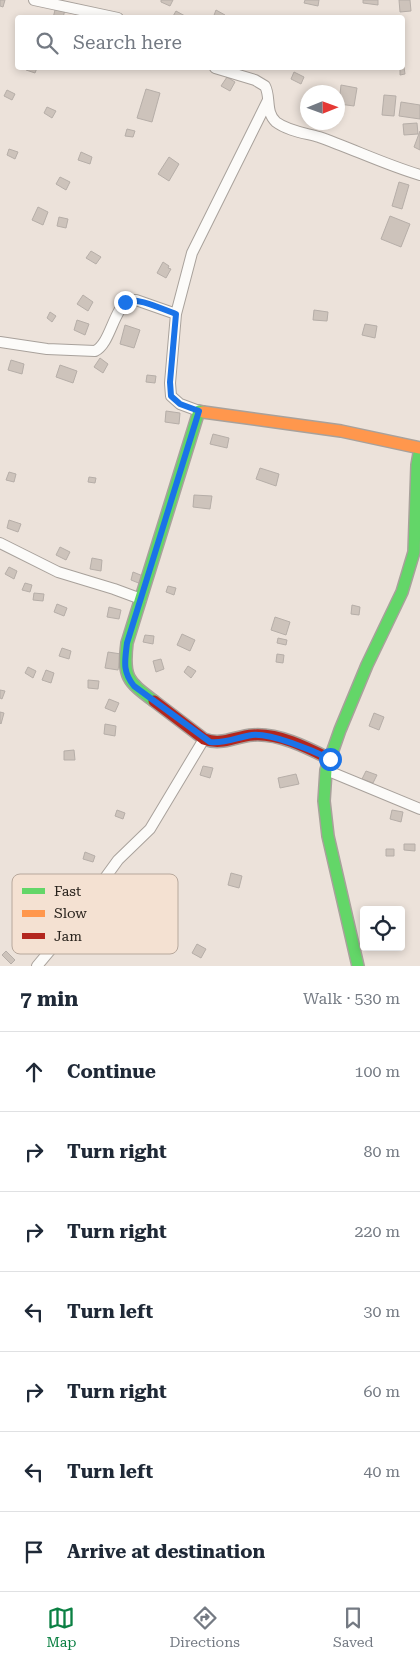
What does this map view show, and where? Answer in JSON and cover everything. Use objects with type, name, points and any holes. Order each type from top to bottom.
[{"type":"street","points":[[34,0],[104,15]]},
{"type":"street","points":[[221,70],[261,83],[266,89],[272,117],[291,130],[317,137],[399,169],[420,174]]},
{"type":"street","points":[[268,100],[192,253],[176,314],[170,382],[171,396],[180,404],[199,411],[341,431],[420,448],[417,465],[418,529],[414,552],[402,592],[367,665],[328,764],[324,801],[328,836],[358,966]]},
{"type":"street","points":[[0,342],[47,349],[95,351],[100,348],[119,312],[128,300],[136,300],[176,314]]},
{"type":"street","points":[[199,411],[127,643],[125,665],[127,677],[134,686],[210,742],[217,743],[260,735],[273,737],[319,754],[328,764],[420,809]]},
{"type":"street","points":[[0,543],[58,572],[140,599]]},
{"type":"street","points":[[108,874],[118,860],[150,829],[204,739]]},
{"type":"street","points":[[37,966],[47,954]]},
{"type":"building","points":[[0,0],[5,0],[3,7],[0,6]]},
{"type":"building","points":[[161,0],[173,0],[170,6],[161,2]]},
{"type":"building","points":[[305,0],[319,0],[318,6],[304,3]]},
{"type":"building","points":[[363,0],[378,0],[378,5],[363,3]]},
{"type":"building","points":[[399,0],[410,0],[411,11],[400,12]]},
{"type":"building","points":[[57,2],[66,5],[64,15],[54,15]]},
{"type":"building","points":[[216,10],[225,15],[214,15]]},
{"type":"building","points":[[176,11],[183,15],[174,15]]},
{"type":"building","points":[[400,70],[404,70],[405,74],[400,75]]},
{"type":"building","points":[[294,72],[304,77],[301,84],[291,79]]},
{"type":"building","points":[[227,77],[235,82],[230,91],[221,86]]},
{"type":"building","points":[[345,86],[357,88],[354,106],[345,105]]},
{"type":"building","points":[[146,89],[160,93],[152,122],[137,118]]},
{"type":"building","points":[[7,90],[15,94],[12,100],[4,96]]},
{"type":"building","points":[[384,95],[396,96],[394,116],[382,115]]},
{"type":"building","points":[[401,102],[420,105],[420,119],[399,116]]},
{"type":"building","points":[[47,107],[56,111],[52,118],[44,113]]},
{"type":"building","points":[[417,123],[418,134],[404,135],[403,124]]},
{"type":"building","points":[[127,129],[135,131],[133,137],[125,136]]},
{"type":"building","points":[[420,131],[420,150],[414,147]]},
{"type":"building","points":[[9,149],[18,152],[15,159],[7,155]]},
{"type":"building","points":[[81,152],[92,157],[90,164],[78,160]]},
{"type":"building","points":[[169,157],[179,164],[169,181],[158,174]]},
{"type":"building","points":[[60,177],[70,182],[66,190],[56,184]]},
{"type":"building","points":[[399,182],[409,185],[402,209],[392,206]]},
{"type":"building","points":[[38,207],[48,212],[43,225],[32,220]]},
{"type":"building","points":[[390,216],[410,224],[401,247],[381,239]]},
{"type":"building","points":[[59,217],[68,219],[66,228],[57,226]]},
{"type":"building","points":[[91,251],[101,257],[96,264],[86,258]]},
{"type":"building","points":[[163,262],[171,269],[166,278],[157,273]]},
{"type":"building","points":[[83,295],[93,302],[88,311],[77,304]]},
{"type":"building","points":[[314,310],[328,312],[327,321],[313,320]]},
{"type":"building","points":[[50,312],[56,316],[52,322],[47,318]]},
{"type":"building","points":[[77,320],[89,324],[85,335],[74,330]]},
{"type":"building","points":[[365,324],[377,326],[375,338],[362,335]]},
{"type":"building","points":[[125,325],[140,330],[134,348],[120,344]]},
{"type":"building","points":[[100,358],[108,364],[103,373],[94,367]]},
{"type":"building","points":[[11,360],[24,364],[22,374],[8,370]]},
{"type":"building","points":[[60,365],[77,371],[73,383],[56,377]]},
{"type":"building","points":[[147,375],[156,376],[155,383],[146,382]]},
{"type":"building","points":[[166,411],[180,413],[179,424],[165,422]]},
{"type":"building","points":[[213,434],[229,438],[227,448],[210,444]]},
{"type":"building","points":[[260,468],[279,474],[276,486],[256,479]]},
{"type":"building","points":[[9,472],[16,474],[14,482],[6,480]]},
{"type":"building","points":[[89,477],[96,478],[95,483],[88,482]]},
{"type":"building","points":[[194,495],[212,496],[210,509],[193,507]]},
{"type":"building","points":[[9,520],[21,524],[18,532],[7,528]]},
{"type":"building","points":[[60,547],[70,552],[66,560],[56,555]]},
{"type":"building","points":[[92,558],[102,560],[101,571],[90,569]]},
{"type":"building","points":[[9,567],[17,571],[14,579],[5,574]]},
{"type":"building","points":[[133,572],[143,576],[141,584],[131,580]]},
{"type":"building","points":[[25,583],[32,585],[30,592],[22,590]]},
{"type":"building","points":[[168,586],[176,588],[174,595],[166,592]]},
{"type":"building","points":[[34,593],[44,594],[43,601],[33,600]]},
{"type":"building","points":[[57,604],[67,608],[64,616],[54,612]]},
{"type":"building","points":[[352,605],[360,607],[359,615],[351,614]]},
{"type":"building","points":[[109,607],[121,610],[119,619],[107,617]]},
{"type":"building","points":[[275,617],[290,622],[286,635],[271,630]]},
{"type":"building","points":[[182,634],[195,640],[190,651],[177,645]]},
{"type":"building","points":[[145,635],[154,636],[153,644],[143,642]]},
{"type":"building","points":[[278,638],[287,640],[286,645],[277,643]]},
{"type":"building","points":[[62,648],[71,651],[69,659],[59,656]]},
{"type":"building","points":[[108,652],[121,654],[118,670],[105,668]]},
{"type":"building","points":[[277,654],[284,655],[283,663],[276,662]]},
{"type":"building","points":[[161,659],[164,669],[156,672],[153,661]]},
{"type":"building","points":[[188,666],[196,671],[191,678],[184,672]]},
{"type":"building","points":[[28,667],[36,671],[33,678],[25,673]]},
{"type":"building","points":[[46,670],[54,673],[51,683],[42,680]]},
{"type":"building","points":[[88,680],[99,681],[98,689],[88,688]]},
{"type":"building","points":[[0,690],[5,691],[2,699],[0,698]]},
{"type":"building","points":[[109,699],[119,703],[115,712],[105,708]]},
{"type":"building","points":[[0,712],[4,713],[1,724],[0,723]]},
{"type":"building","points":[[374,713],[384,717],[379,730],[369,726]]},
{"type":"building","points":[[105,724],[116,726],[115,736],[104,734]]},
{"type":"building","points":[[74,750],[75,760],[64,760],[64,751]]},
{"type":"building","points":[[203,766],[213,768],[210,778],[200,775]]},
{"type":"building","points":[[366,771],[377,775],[373,783],[362,779]]},
{"type":"building","points":[[296,774],[299,784],[280,788],[278,778]]},
{"type":"building","points":[[117,810],[125,813],[123,819],[115,816]]},
{"type":"building","points":[[392,810],[403,812],[401,822],[390,819]]},
{"type":"building","points":[[404,844],[415,844],[415,851],[404,850]]},
{"type":"building","points":[[386,849],[394,849],[394,856],[386,856]]},
{"type":"building","points":[[85,852],[95,856],[93,862],[83,859]]},
{"type":"building","points":[[231,873],[242,876],[239,888],[228,885]]},
{"type":"building","points":[[197,944],[206,949],[201,958],[192,953]]},
{"type":"building","points":[[6,951],[15,960],[11,964],[2,955]]},
{"type":"traffic: fast","points":[[154,701],[138,688],[129,677],[126,664],[127,643],[199,411],[203,412]]},
{"type":"traffic: fast","points":[[358,966],[328,836],[324,801],[326,770],[340,730],[367,665],[402,592],[414,552],[417,465],[420,448]]},
{"type":"traffic: slow","points":[[203,412],[341,431],[420,448]]},
{"type":"traffic: jam","points":[[154,701],[204,739],[223,741],[253,735],[273,736],[293,742],[330,759]]},
{"type":"route","points":[[125,302],[136,300],[176,314],[170,382],[171,396],[176,402],[199,411],[127,643],[125,665],[127,677],[134,686],[210,742],[217,743],[260,735],[273,737],[330,759]]}]
